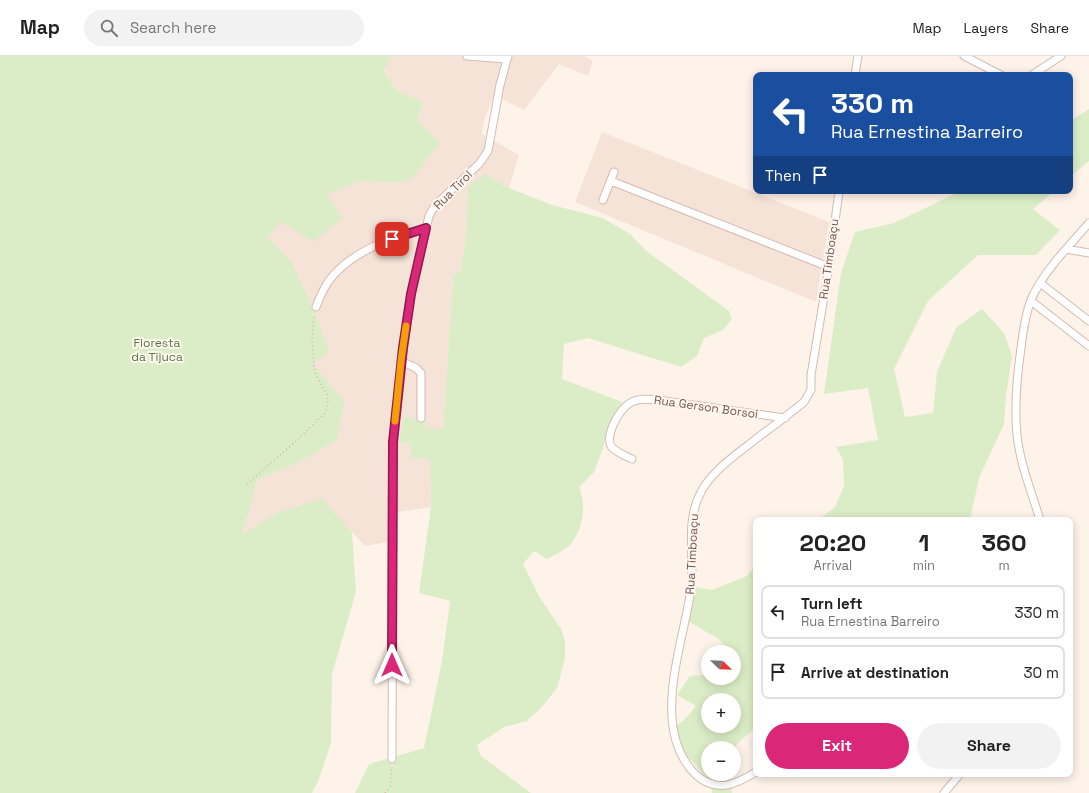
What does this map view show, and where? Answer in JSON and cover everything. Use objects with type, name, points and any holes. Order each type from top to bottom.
[{"type":"street","points":[[467,56],[507,57]]},
{"type":"street","points":[[855,72],[858,56]]},
{"type":"street","points":[[964,56],[995,72]]},
{"type":"street","points":[[1037,72],[1061,56]]},
{"type":"street","name":"Rua Tirol","points":[[392,759],[393,449],[401,361],[411,294],[428,216],[434,207],[479,164],[488,151],[500,85],[507,57]]},
{"type":"street","points":[[603,200],[614,172]]},
{"type":"street","points":[[611,181],[829,267]]},
{"type":"street","name":"Rua Timboaçu","points":[[753,774],[725,787],[714,787],[702,781],[684,760],[677,744],[672,726],[672,697],[691,588],[692,519],[697,499],[704,486],[729,460],[804,402],[811,390],[811,375],[829,267],[839,194]]},
{"type":"street","points":[[1039,517],[1017,436],[1016,387],[1025,325],[1031,301],[1040,283],[1066,249],[1089,223]]},
{"type":"street","points":[[316,308],[328,282],[340,269],[352,260],[380,243],[426,228]]},
{"type":"street","points":[[1066,249],[1089,253]]},
{"type":"street","points":[[1040,283],[1089,321]]},
{"type":"street","points":[[1031,301],[1089,346]]},
{"type":"street","points":[[401,361],[416,368],[421,373],[421,418]]},
{"type":"street","name":"Rua Gerson Borsoi","points":[[632,459],[612,448],[610,434],[619,414],[630,403],[638,400],[658,400],[785,418]]},
{"type":"street","points":[[944,793],[957,777]]},
{"type":"path","points":[[247,484],[294,443],[325,413],[328,404],[327,395],[316,375],[313,359],[312,337],[316,308]]},
{"type":"path","points":[[385,793],[390,786],[392,759]]},
{"type":"shaded area","points":[[392,56],[584,56],[593,61],[588,76],[559,64],[524,110],[494,95],[484,121],[482,134],[519,155],[509,188],[485,174],[468,188],[466,237],[461,269],[453,277],[443,430],[425,430],[426,420],[404,418],[399,442],[411,444],[430,459],[431,507],[391,513],[388,542],[365,546],[323,500],[241,536],[257,480],[299,462],[337,440],[313,364],[291,261],[268,238],[279,221],[326,194],[361,181],[391,183],[418,121],[423,102],[396,90],[384,69]]},
{"type":"shaded area","points":[[602,132],[753,192],[753,194],[758,194],[829,222],[816,302],[575,202]]},
{"type":"green space","name":"Floresta da Tijuca","points":[[0,56],[392,56],[384,70],[396,90],[423,102],[418,121],[440,143],[412,179],[391,183],[361,181],[327,194],[342,218],[313,242],[280,221],[268,238],[291,261],[313,308],[329,351],[313,364],[344,401],[337,440],[299,462],[257,480],[242,535],[279,512],[323,499],[352,532],[356,592],[332,674],[331,743],[319,779],[312,793],[0,793]]},
{"type":"green space","points":[[1089,109],[1089,161],[1073,174],[1073,119]]},
{"type":"green space","points":[[485,174],[509,188],[552,205],[603,218],[631,235],[645,250],[729,311],[732,319],[723,330],[704,338],[697,356],[681,367],[588,338],[564,344],[562,379],[622,402],[609,426],[594,472],[579,487],[583,502],[583,510],[578,533],[574,540],[567,548],[547,559],[534,551],[523,564],[539,596],[561,629],[565,641],[565,658],[557,688],[541,708],[527,721],[504,727],[477,745],[481,756],[531,793],[355,793],[369,764],[424,748],[442,661],[450,601],[419,593],[431,507],[430,459],[411,458],[411,444],[399,442],[403,418],[426,419],[425,429],[443,429],[453,277],[461,269],[466,237],[468,187]]},
{"type":"green space","points":[[955,194],[1050,194],[1033,209],[1060,230],[1036,255],[978,255],[928,301],[894,369],[905,417],[933,413],[937,372],[956,328],[982,309],[1004,333],[1012,356],[1006,396],[1004,424],[979,478],[971,517],[822,517],[835,507],[844,486],[843,460],[836,447],[878,440],[868,388],[824,394],[841,273],[855,232],[894,223]]},
{"type":"green space","points":[[753,568],[753,730],[740,741],[701,741],[701,771],[676,744],[673,728],[684,720],[696,706],[677,695],[690,676],[701,675],[701,685],[741,685],[741,645],[724,645],[720,640],[688,621],[695,587],[712,590],[747,576]]},
{"type":"green space","points":[[710,781],[730,781],[732,793],[712,793]]},
{"type":"slow traffic","points":[[395,421],[406,326]]},
{"type":"route","points":[[392,239],[406,233],[426,228],[411,294],[401,361],[393,442],[392,665]]}]
